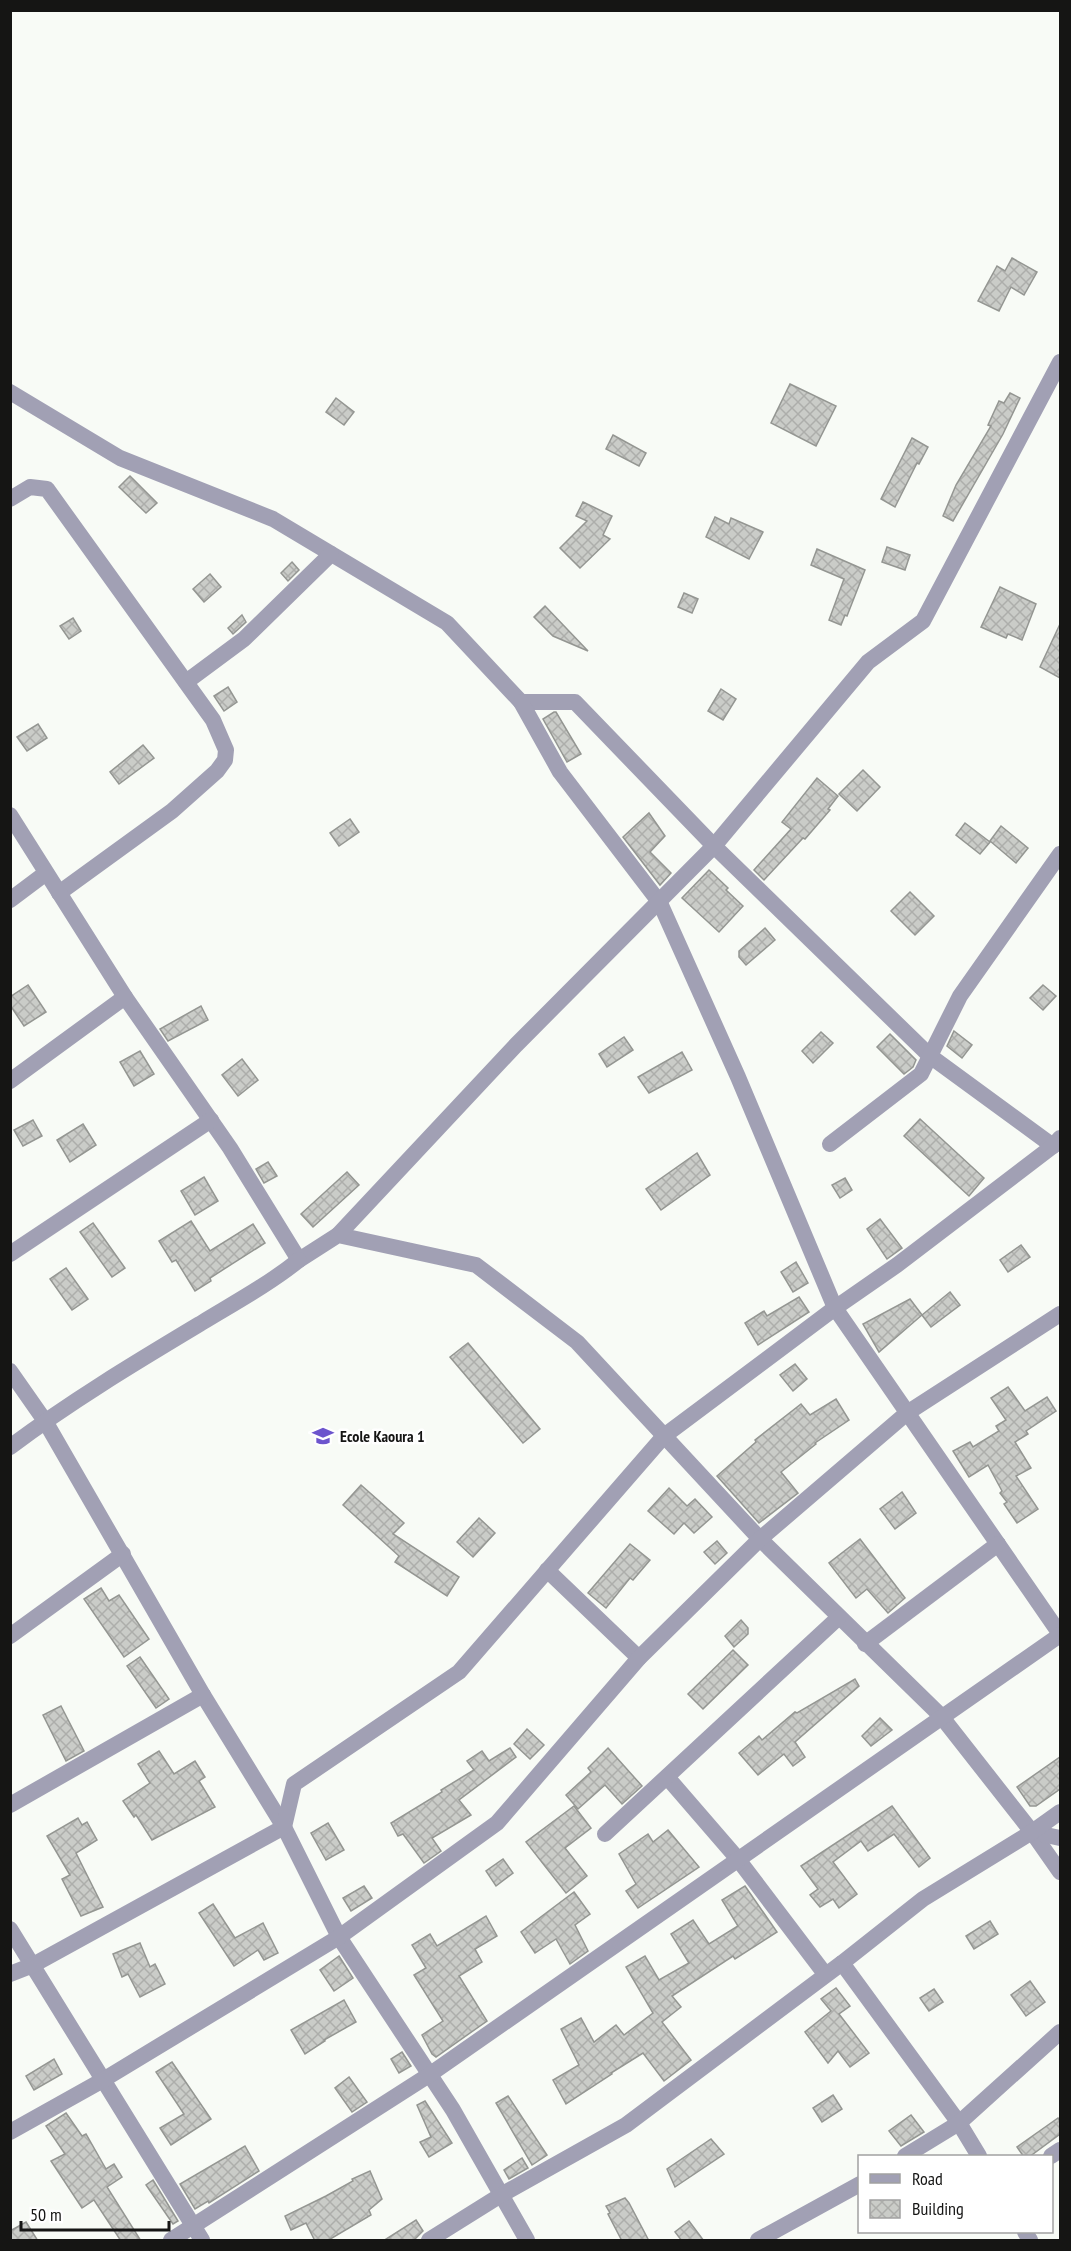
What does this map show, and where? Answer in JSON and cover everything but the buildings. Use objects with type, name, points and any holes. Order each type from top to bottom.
[{"type":"street","points":[[10,1447],[45,1421],[202,1322],[273,1281],[299,1260],[338,1235],[516,1045],[660,903],[714,846],[867,662],[923,621],[1060,362]]},
{"type":"street","points":[[10,392],[120,458],[273,519],[447,623],[521,702],[560,772],[660,903],[738,1077],[835,1308],[1060,1634],[429,2075],[171,2241]]},
{"type":"street","points":[[10,499],[30,486],[47,489],[213,720],[226,750],[225,760],[217,771],[172,811],[59,893]]},
{"type":"street","points":[[186,682],[244,639],[331,554]]},
{"type":"street","points":[[10,1974],[33,1965],[284,1827],[294,1784],[459,1672],[664,1436],[835,1308],[897,1265],[1057,1142],[930,1056],[714,846],[575,702],[521,702]]},
{"type":"street","points":[[10,815],[125,997],[211,1120],[299,1260]]},
{"type":"street","points":[[831,1144],[921,1074],[960,996],[1060,854]]},
{"type":"street","points":[[10,900],[46,873]]},
{"type":"street","points":[[10,1081],[125,997]]},
{"type":"street","points":[[10,1254],[211,1120]]},
{"type":"street","points":[[338,1235],[476,1265],[577,1342],[760,1539],[838,1618],[941,1716],[1032,1832],[1060,1872]]},
{"type":"street","points":[[10,2132],[103,2080],[339,1937],[497,1823],[639,1658],[760,1539],[907,1413],[1060,1314]]},
{"type":"street","points":[[10,1371],[45,1421],[203,1695],[284,1827],[339,1937],[453,2110],[528,2241]]},
{"type":"street","points":[[866,1644],[998,1544]]},
{"type":"street","points":[[10,1636],[123,1554]]},
{"type":"street","points":[[548,1570],[639,1658]]},
{"type":"street","points":[[605,1834],[838,1618]]},
{"type":"street","points":[[10,1805],[203,1695]]},
{"type":"street","points":[[667,1777],[737,1858],[825,1974]]},
{"type":"street","points":[[429,2241],[501,2195],[626,2125],[842,1963],[923,1899],[1032,1832],[1060,1812]]},
{"type":"street","points":[[1032,1832],[1060,1838]]},
{"type":"street","points":[[10,1929],[202,2241]]},
{"type":"street","points":[[842,1963],[959,2123],[978,2155]]},
{"type":"street","points":[[908,2155],[959,2123],[1060,2032]]},
{"type":"street","points":[[758,2241],[858,2185]]},
{"type":"place","name":"Ecole Kaoura 1","points":[[323,1436]]}]
